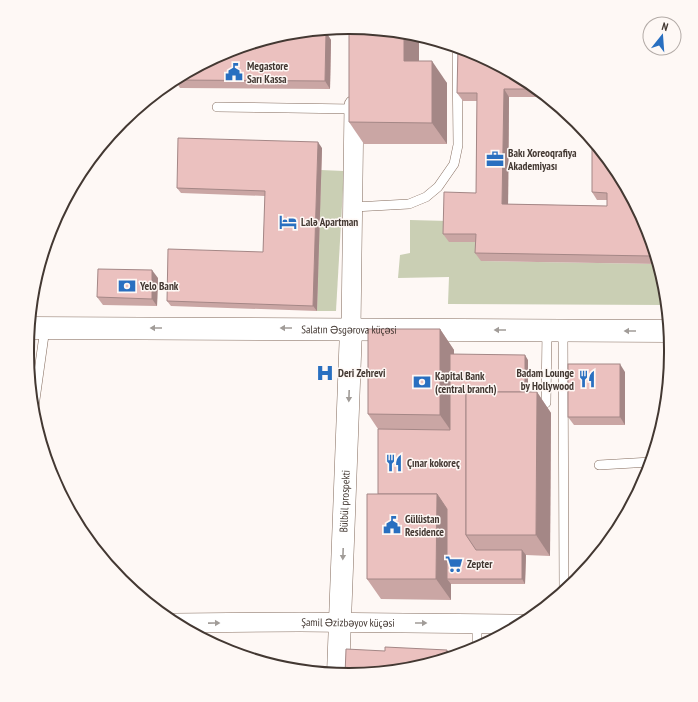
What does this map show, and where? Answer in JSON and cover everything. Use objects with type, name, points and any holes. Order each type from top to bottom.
[{"type":"main road","name":"Salatın Əsgərova küçəsi","points":[[37,328],[663,331]]},
{"type":"main road","name":"Bülbül prospekti","points":[[338,667],[351,329]]},
{"type":"street","points":[[351,329],[354,207],[354,87]]},
{"type":"street","name":"Şamil Əzizbəyov küçəsi","points":[[186,623],[509,624]]},
{"type":"lane","points":[[354,207],[409,204],[426,197],[438,187],[454,164],[458,145],[457,55]]},
{"type":"lane","points":[[217,107],[354,109]]},
{"type":"lane","points":[[35,373],[37,328]]},
{"type":"lane","points":[[546,403],[555,330]]},
{"type":"lane","points":[[555,330],[564,584]]},
{"type":"lane","points":[[599,465],[644,462]]},
{"type":"lane","points":[[477,624],[477,641]]},
{"type":"green space","points":[[321,170],[344,171],[336,311],[317,311]]},
{"type":"green space","points":[[410,220],[449,221],[481,242],[481,261],[652,264],[661,305],[448,304],[449,277],[398,278],[400,255],[410,253]]},
{"type":"building","points":[[349,34],[404,39],[404,61],[432,61],[432,123],[349,122]]},
{"type":"building","points":[[326,35],[325,81],[185,80],[210,66],[248,51],[288,40]]},
{"type":"building","name":"Bakı Xoreoqrafiya Akademiyası","points":[[458,54],[488,66],[527,89],[504,89],[502,204],[607,206],[607,193],[592,192],[592,148],[611,174],[632,210],[650,256],[475,253],[476,234],[443,234],[444,192],[476,193],[477,93],[457,93]]},
{"type":"building","points":[[178,138],[318,142],[313,306],[167,301],[168,249],[263,252],[265,191],[177,188]]},
{"type":"building","points":[[98,269],[152,270],[152,299],[97,297]]},
{"type":"building","points":[[368,329],[440,329],[440,415],[368,414]]},
{"type":"building","points":[[450,354],[525,355],[525,392],[466,392],[466,535],[476,550],[522,550],[522,579],[447,579],[447,509],[437,494],[378,494],[378,429],[450,430]]},
{"type":"building","points":[[568,364],[620,364],[620,417],[568,417]]},
{"type":"building","points":[[466,392],[537,392],[536,535],[466,535]]},
{"type":"building","points":[[367,494],[437,494],[436,579],[367,579]]},
{"type":"building","points":[[385,647],[447,650],[447,652],[410,662],[370,667],[345,668],[346,649],[385,651]]},
{"type":"place","name":"Megastore Sarı Kassa","points":[[234,72]]},
{"type":"place","name":"Bakı Xoreoqrafiya Akademiyası","points":[[495,159]]},
{"type":"place","name":"Lalә Apartman","points":[[288,222]]},
{"type":"place","name":"Yelo Bank","points":[[127,286]]},
{"type":"place","name":"Deri Zehrevi","points":[[325,373]]},
{"type":"place","name":"Badam Lounge by Hollywood","points":[[587,379]]},
{"type":"place","name":"Kapital Bank (central branch)","points":[[422,382]]},
{"type":"place","name":"Çınar kokoreç","points":[[394,463]]},
{"type":"place","name":"Gülüstan Residence","points":[[392,525]]},
{"type":"place","name":"Zepter","points":[[454,564]]}]
